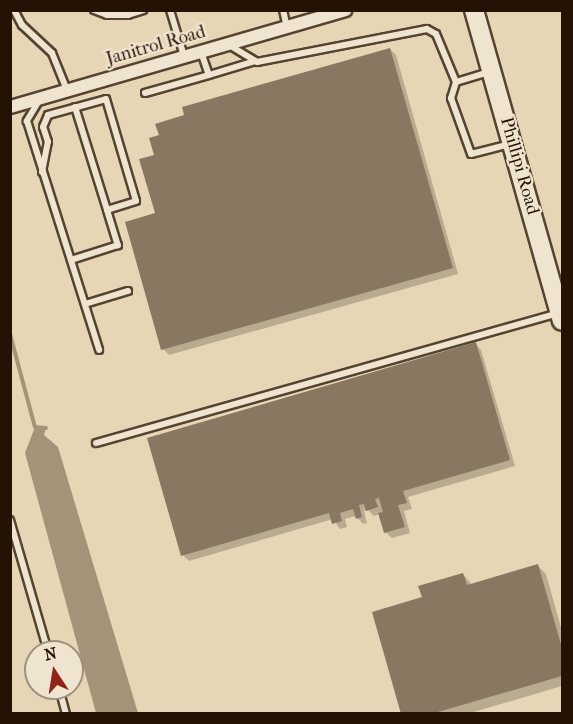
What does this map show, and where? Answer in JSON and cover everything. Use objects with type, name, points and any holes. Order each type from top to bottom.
[{"type":"main road","name":"Phillipi Road","points":[[474,10],[562,315]]},
{"type":"street","name":"Janitrol Road","points":[[10,107],[345,10]]},
{"type":"lane","points":[[14,10],[22,25],[52,53],[67,91]]},
{"type":"lane","points":[[94,10],[106,15],[128,15],[143,10]]},
{"type":"lane","points":[[170,10],[184,57]]},
{"type":"lane","points":[[283,10],[287,27]]},
{"type":"lane","points":[[145,93],[255,61],[426,29],[436,34],[456,82],[451,98],[471,154],[512,143]]},
{"type":"lane","points":[[229,44],[255,61]]},
{"type":"lane","points":[[201,52],[209,75]]},
{"type":"lane","points":[[456,82],[492,71]]},
{"type":"lane","points":[[41,98],[27,121],[99,350]]},
{"type":"lane","points":[[42,172],[48,142],[43,127],[48,115],[106,99],[136,201],[107,210]]},
{"type":"lane","points":[[71,260],[118,245],[75,107]]},
{"type":"lane","points":[[85,304],[128,291]]},
{"type":"lane","points":[[96,443],[516,325],[562,315]]},
{"type":"lane","points":[[10,520],[45,640]]},
{"type":"shaded area","points":[[35,427],[46,428],[44,435],[58,447],[138,713],[96,713],[84,669],[84,640],[76,640],[25,453]]},
{"type":"building","points":[[390,48],[453,268],[161,350],[125,222],[155,213],[139,159],[154,155],[149,138],[159,135],[155,124],[184,115],[182,107]]},
{"type":"building","points":[[476,342],[510,460],[403,491],[407,503],[398,505],[405,527],[384,533],[378,513],[383,512],[379,498],[375,499],[378,507],[366,511],[364,504],[359,505],[362,517],[356,519],[353,509],[340,513],[342,521],[332,524],[329,513],[181,556],[147,438]]},
{"type":"building","points":[[538,564],[562,648],[562,676],[431,714],[401,714],[372,612],[422,597],[418,586],[463,573],[467,585]]},
{"type":"waterway","points":[[10,334],[35,427],[46,428]]}]
